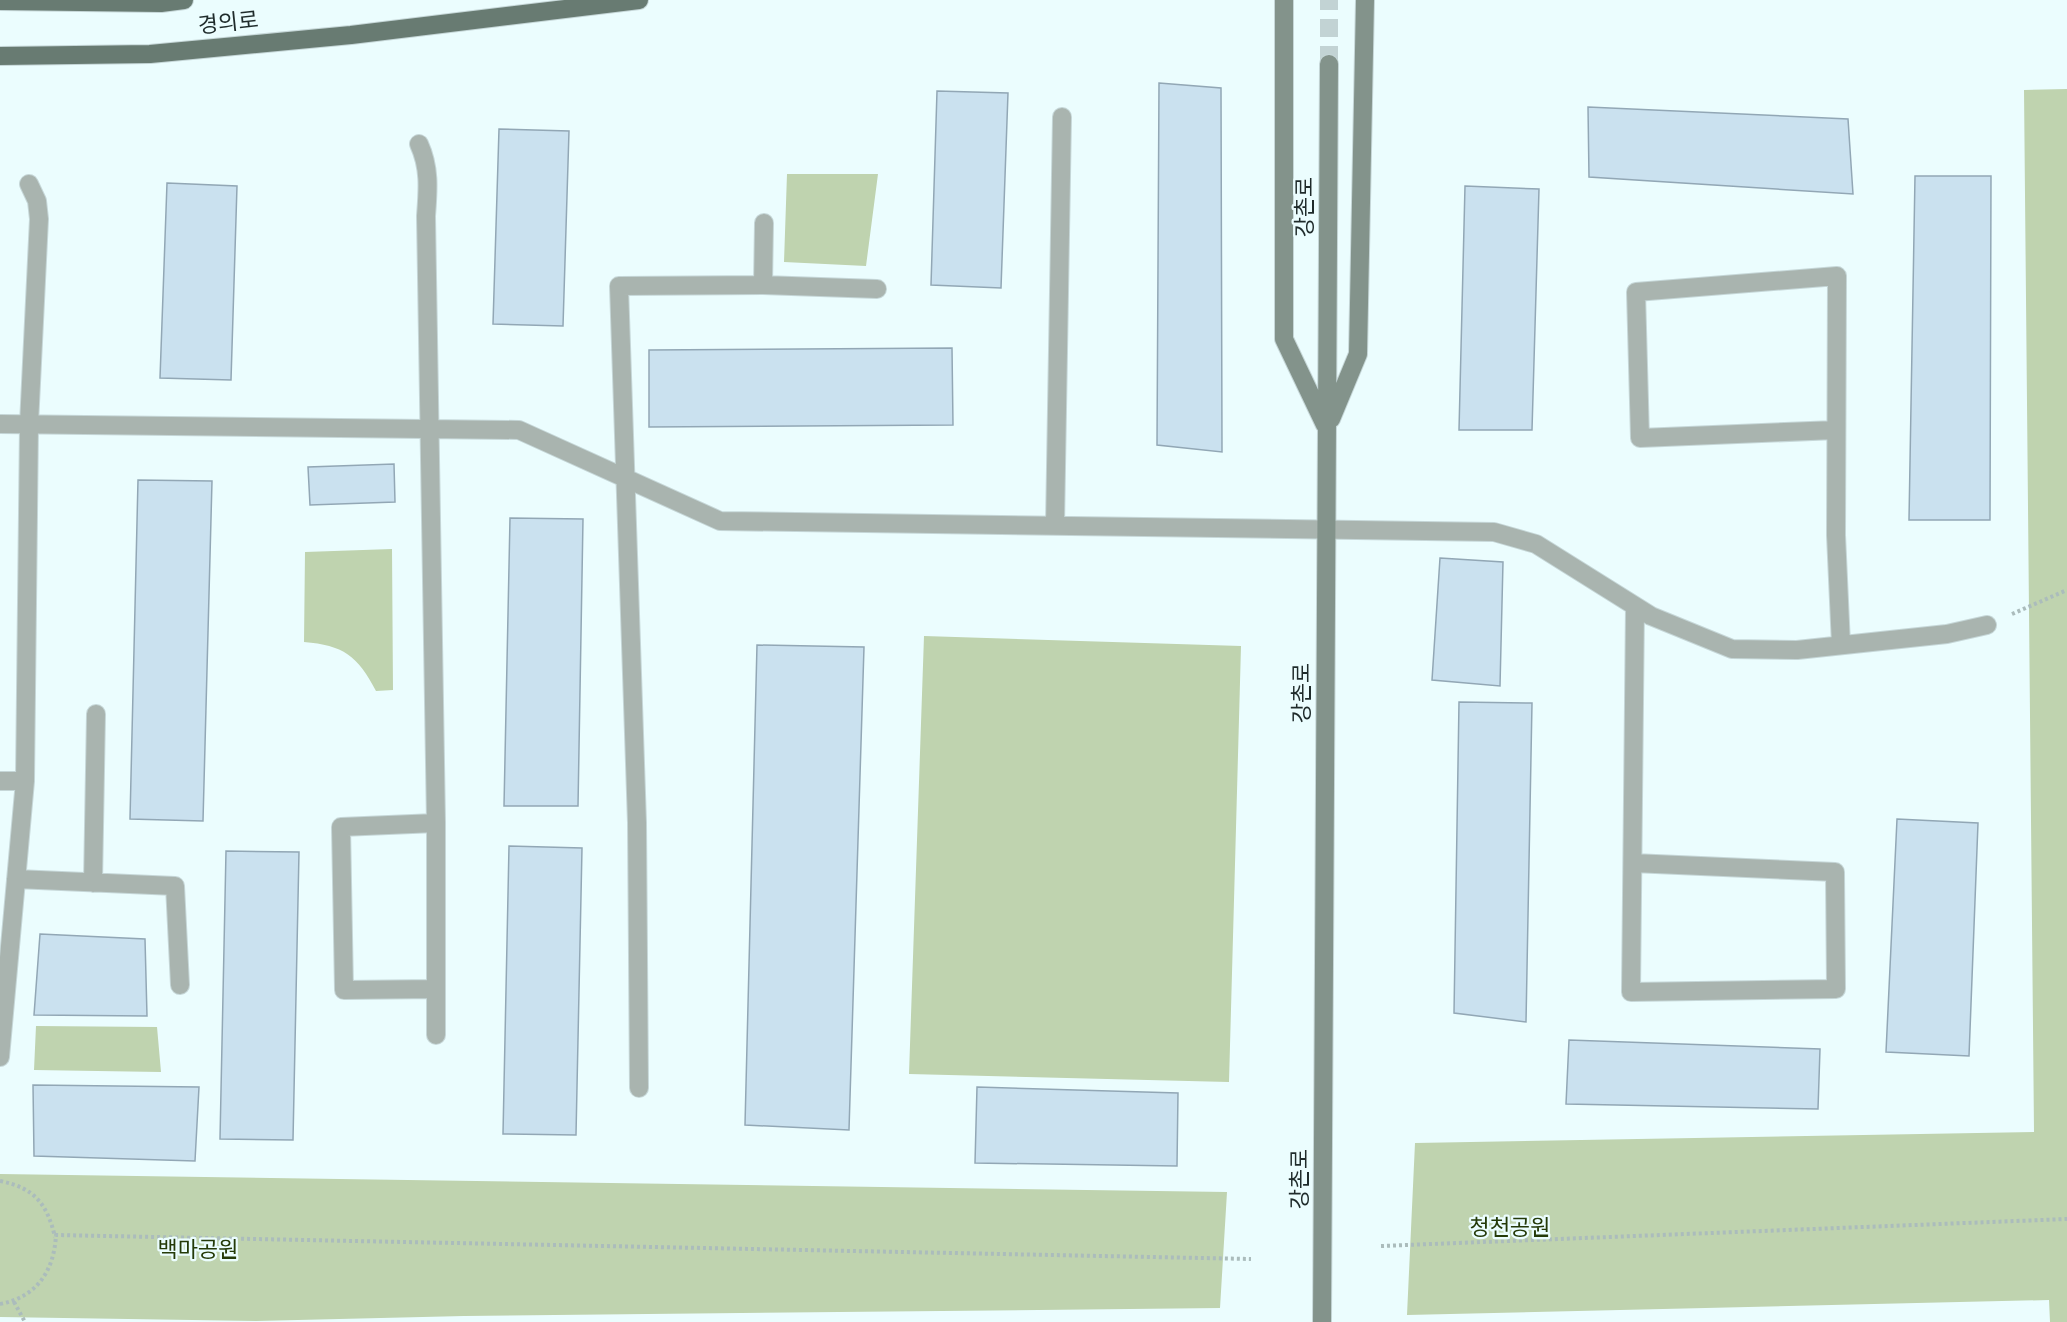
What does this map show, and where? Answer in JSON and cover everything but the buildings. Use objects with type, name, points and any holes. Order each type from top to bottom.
[{"type":"main road","name":"경의로","points":[[0,1],[184,0]]},
{"type":"main road","name":"경의로","points":[[0,56],[150,54],[351,35],[639,0]]},
{"type":"main road","points":[[1284,0],[1284,339],[1327,429]]},
{"type":"main road","points":[[1327,429],[1358,354],[1365,0]]},
{"type":"main road","name":"강촌로","points":[[1322,1322],[1329,64]]},
{"type":"lane","points":[[1055,526],[1062,117]]},
{"type":"lane","points":[[419,144],[427,161],[428,179],[426,216],[436,824],[436,1035]]},
{"type":"lane","points":[[0,1057],[25,781],[29,424],[39,219],[37,201],[29,184]]},
{"type":"lane","points":[[763,285],[764,223]]},
{"type":"lane","points":[[1836,430],[1640,438],[1636,292],[1837,276],[1836,535],[1841,645]]},
{"type":"lane","points":[[639,1088],[637,823],[619,286],[763,285],[877,289]]},
{"type":"lane","points":[[0,424],[519,430],[720,521],[1494,532],[1536,544],[1652,616],[1732,649],[1797,650],[1947,634],[1987,625]]},
{"type":"lane","points":[[1633,863],[1835,872],[1836,989],[1631,992],[1635,606]]},
{"type":"lane","points":[[93,883],[96,714]]},
{"type":"lane","points":[[0,781],[25,781]]},
{"type":"lane","points":[[436,824],[341,827],[344,990],[436,989]]},
{"type":"lane","points":[[16,879],[176,886],[180,985]]},
{"type":"path","points":[[1987,625],[2067,590]]},
{"type":"path","points":[[0,1180],[20,1186],[37,1197],[50,1215],[56,1240]]},
{"type":"path","points":[[1381,1246],[2067,1220]]},
{"type":"path","points":[[0,1304],[14,1302],[33,1292],[47,1275],[55,1256],[56,1235],[1251,1259]]},
{"type":"path","points":[[14,1302],[25,1322]]},
{"type":"green space","name":"청천공원","points":[[2067,89],[2067,1322],[2050,1322],[2049,1300],[1407,1315],[1415,1143],[2034,1132],[2024,90]]},
{"type":"green space","points":[[787,174],[878,174],[866,266],[784,262]]},
{"type":"green space","points":[[392,549],[393,690],[376,691],[363,669],[348,654],[329,646],[304,642],[305,552]]},
{"type":"green space","points":[[924,636],[1241,646],[1229,1082],[909,1074]]},
{"type":"green space","points":[[36,1026],[157,1027],[161,1072],[34,1070]]},
{"type":"green space","name":"백마공원","points":[[0,1174],[1227,1192],[1220,1308],[464,1316],[256,1321],[0,1317]]},
{"type":"tunnel","points":[[1329,0],[1329,64]]}]
